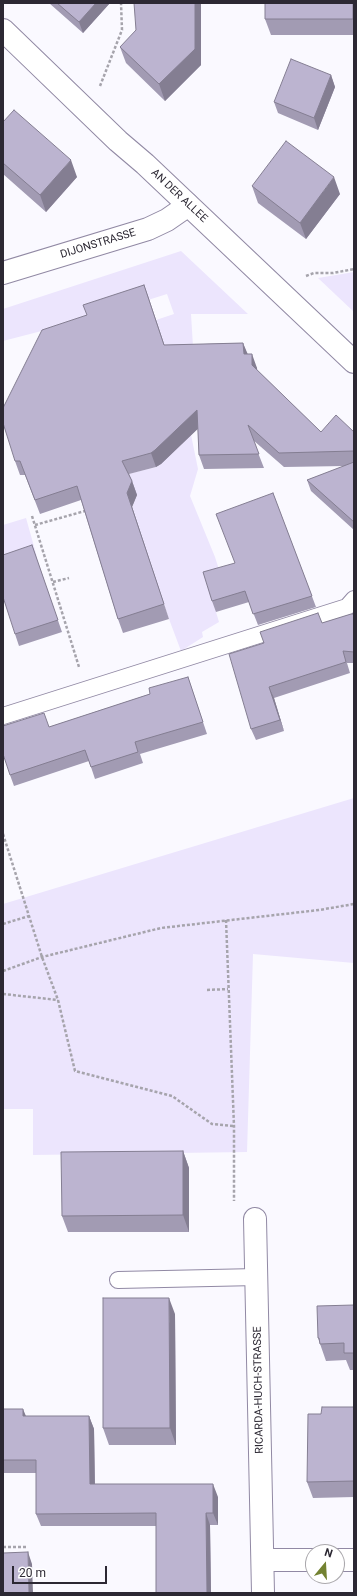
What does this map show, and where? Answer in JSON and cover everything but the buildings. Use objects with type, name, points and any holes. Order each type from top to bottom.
[{"type":"street","name":"AN DER ALLEE","points":[[3,30],[118,141],[354,362]]},
{"type":"street","name":"DIJONSTRASSE","points":[[3,273],[148,228],[167,220],[187,204]]},
{"type":"street","name":"RICARDA-HUCH-STRASSE","points":[[256,1219],[263,1593]]},
{"type":"street","points":[[263,1560],[305,1560]]},
{"type":"lane","points":[[4,715],[347,607],[354,599]]},
{"type":"lane","points":[[118,1280],[257,1277]]},
{"type":"path","points":[[99,88],[122,30],[121,3]]},
{"type":"path","points":[[306,276],[314,273],[333,273],[354,268]]},
{"type":"path","points":[[35,525],[85,512]]},
{"type":"path","points":[[32,516],[80,668]]},
{"type":"path","points":[[53,582],[69,578]]},
{"type":"path","points":[[3,834],[42,957],[58,1000],[74,1071],[172,1096],[212,1124],[234,1126]]},
{"type":"path","points":[[3,971],[42,957],[161,928],[320,910],[354,904]]},
{"type":"path","points":[[3,924],[29,916]]},
{"type":"path","points":[[226,920],[234,1126],[233,1200],[256,1219]]},
{"type":"path","points":[[207,990],[228,989]]},
{"type":"path","points":[[3,994],[58,1000]]},
{"type":"path","points":[[3,1547],[28,1547]]},
{"type":"shaded area","points":[[181,251],[248,314],[191,314],[194,363],[189,425],[198,469],[190,496],[215,557],[222,579],[216,612],[219,622],[202,632],[203,637],[181,651],[132,507],[137,495],[116,477],[156,467],[161,464],[156,320],[174,314],[167,294],[88,319],[3,341],[3,309]]},
{"type":"shaded area","points":[[354,272],[354,312],[318,278]]},
{"type":"shaded area","points":[[26,518],[37,557],[3,568],[3,525]]},
{"type":"shaded area","points":[[354,798],[354,963],[253,954],[247,1152],[33,1155],[33,1109],[3,1109],[3,904]]}]
